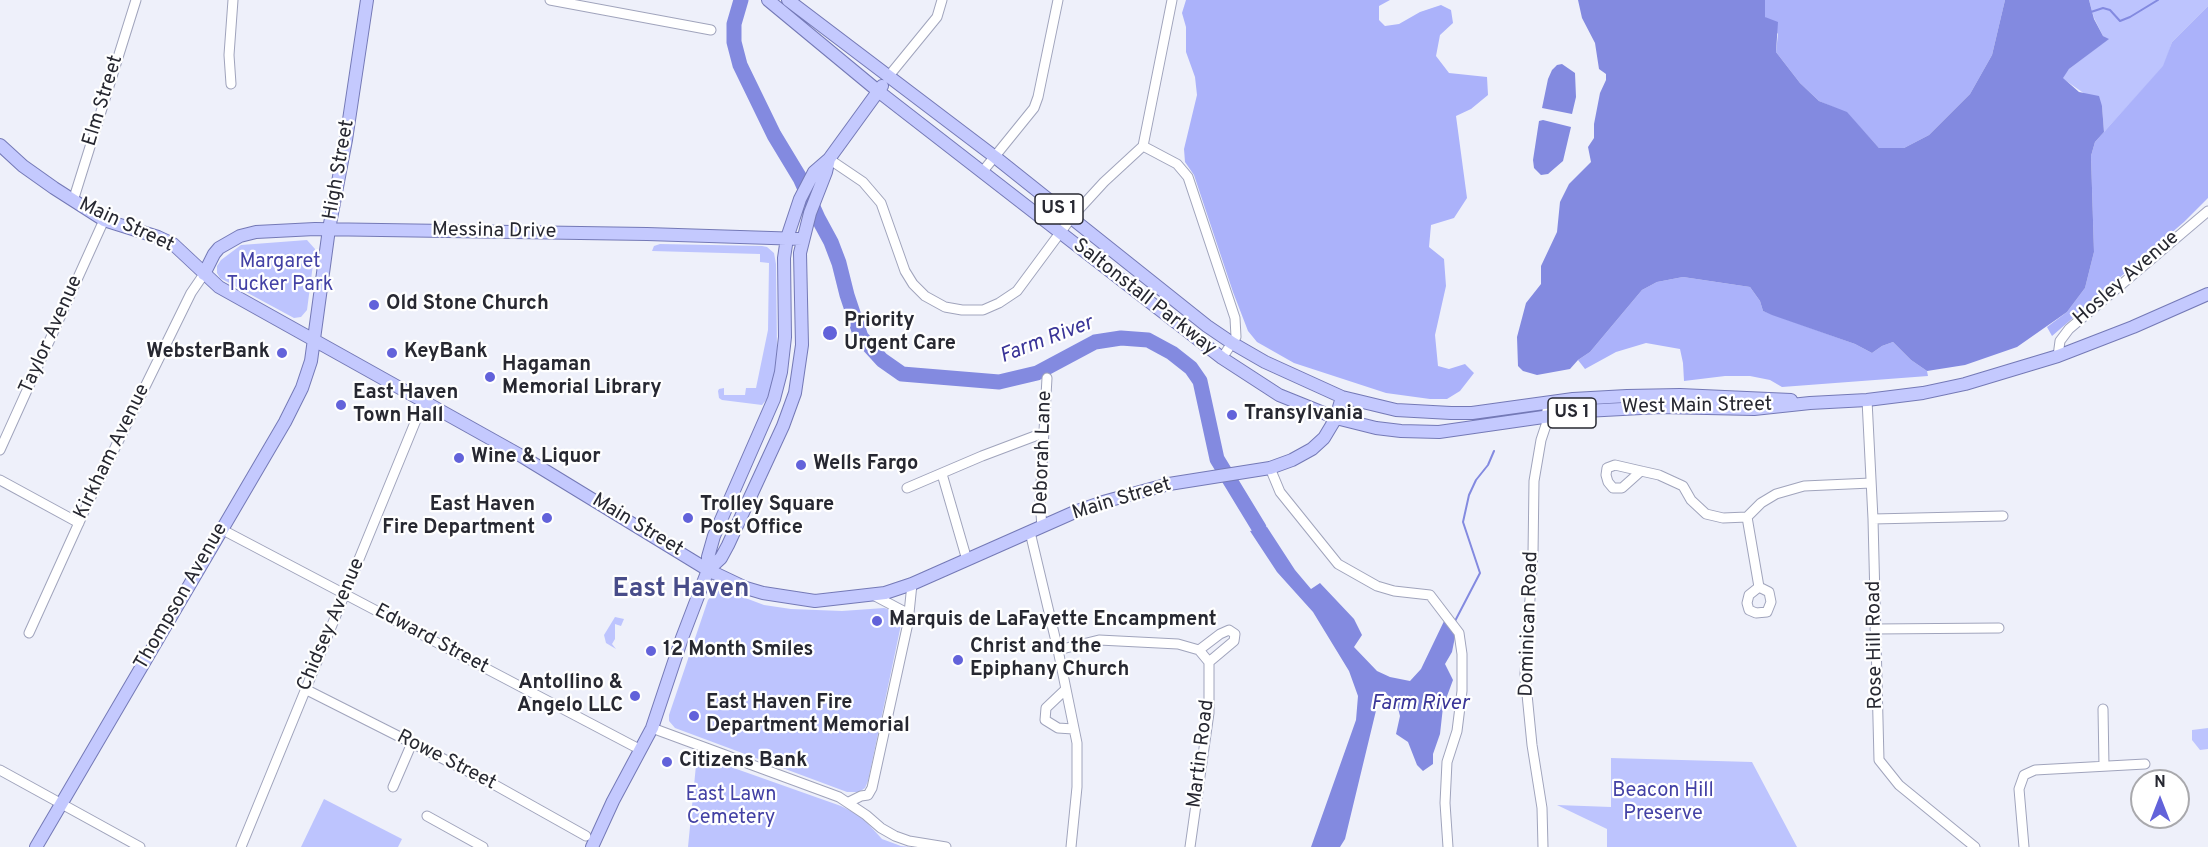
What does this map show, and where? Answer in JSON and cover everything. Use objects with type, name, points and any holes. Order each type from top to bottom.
[{"type":"main road","name":"High Street","points":[[313,340],[329,229],[368,0]]},
{"type":"main road","name":"Saltonstall Parkway","points":[[768,0],[878,92],[1222,358],[1254,381],[1289,400],[1336,418]]},
{"type":"main road","name":"Saltonstall Parkway","points":[[788,0],[1232,343],[1265,362],[1342,397]]},
{"type":"main road","points":[[589,842],[652,728],[708,570],[708,557],[714,536],[766,421],[778,386],[784,350],[783,270],[787,238],[800,199],[817,168],[829,159],[888,77]]},
{"type":"main road","name":"Main Street","points":[[0,145],[23,166],[104,220],[158,237],[172,244],[219,287],[423,403],[519,454],[708,570],[746,588],[763,593],[815,601],[875,596],[912,584],[1077,511],[1122,496],[1170,484],[1270,468],[1312,449],[1324,438],[1336,418],[1342,397]]},
{"type":"main road","points":[[708,570],[721,558],[728,545],[783,426],[795,393],[801,359],[799,263],[802,239],[829,159]]},
{"type":"main road","name":"Messina Drive","points":[[204,274],[219,248],[240,236],[256,232],[329,229],[802,239]]},
{"type":"main road","name":"West Main Street","points":[[1336,418],[1376,428],[1425,433],[1623,408],[1754,409],[1923,393],[1965,384],[2058,356],[2133,327],[2208,294]]},
{"type":"main road","name":"Thompson Avenue","points":[[36,847],[285,422],[302,388],[313,340]]},
{"type":"main road","points":[[1254,381],[1265,362]]},
{"type":"main road","name":"West Main Street","points":[[1342,397],[1364,404],[1425,413],[1472,412],[1546,402],[1626,396],[1777,398],[1810,403]]},
{"type":"main road","points":[[766,421],[783,426]]},
{"type":"street","name":"Elm Street","points":[[73,201],[136,0]]},
{"type":"street","points":[[231,84],[229,55],[233,0]]},
{"type":"street","points":[[550,0],[711,30]]},
{"type":"street","points":[[888,77],[937,17],[942,0]]},
{"type":"street","points":[[983,171],[1034,108],[1058,0]]},
{"type":"street","points":[[829,159],[863,182],[881,203],[905,271],[913,284],[925,296],[945,307],[962,310],[983,310],[999,303],[1017,291],[1071,218],[1104,182],[1143,147],[1172,0]]},
{"type":"street","points":[[1143,147],[1177,164],[1188,177],[1235,318],[1236,332],[1222,358]]},
{"type":"street","name":"Hosley Avenue","points":[[2058,356],[2060,341],[2069,329],[2208,211]]},
{"type":"street","name":"Taylor Avenue","points":[[0,450],[104,220]]},
{"type":"street","name":"Kirkham Avenue","points":[[29,633],[79,523],[191,293],[204,274]]},
{"type":"street","name":"Deborah Lane","points":[[1042,527],[1040,501],[1047,378]]},
{"type":"street","name":"Rose Hill Road","points":[[1868,400],[1879,760],[1899,785],[1975,847]]},
{"type":"street","name":"Dominican Road","points":[[1543,847],[1542,808],[1532,745],[1525,674],[1533,554],[1534,481],[1547,416],[1546,402]]},
{"type":"street","name":"Chidsey Avenue","points":[[241,847],[423,403]]},
{"type":"street","points":[[907,488],[1043,433]]},
{"type":"street","points":[[1270,468],[1280,492],[1338,564],[1377,586],[1394,591],[1430,595],[1459,633],[1462,645],[1461,706],[1457,731],[1448,753],[1446,778],[1448,847]]},
{"type":"street","points":[[1641,471],[1673,480],[1683,486],[1691,500],[1707,514],[1723,518],[1747,518],[1761,503],[1776,494],[1804,486],[1871,483]]},
{"type":"street","points":[[942,474],[967,560]]},
{"type":"street","points":[[0,480],[79,523]]},
{"type":"street","points":[[1873,519],[2002,516]]},
{"type":"street","points":[[1747,518],[1758,587]]},
{"type":"street","name":"Edward Street","points":[[221,529],[641,750]]},
{"type":"street","points":[[1030,532],[1077,743],[1077,787],[1071,847]]},
{"type":"street","points":[[866,815],[870,803],[868,795],[885,730],[909,614],[912,584]]},
{"type":"street","points":[[875,596],[909,614]]},
{"type":"street","points":[[1875,629],[1999,628]]},
{"type":"street","points":[[1058,650],[1099,640],[1178,644],[1198,650],[1209,662],[1234,641],[1235,634],[1229,630],[1198,650]]},
{"type":"street","name":"Martin Road","points":[[1190,847],[1209,713],[1209,662]]},
{"type":"street","name":"Rowe Street","points":[[304,689],[495,786],[589,842]]},
{"type":"street","points":[[1066,689],[1046,708],[1045,720],[1058,728],[1073,729]]},
{"type":"street","points":[[2103,709],[2104,766]]},
{"type":"street","points":[[652,728],[849,802],[880,828],[895,836],[946,847]]},
{"type":"street","points":[[393,787],[412,743]]},
{"type":"street","points":[[2024,847],[2019,789],[2024,775],[2035,770],[2145,764]]},
{"type":"street","points":[[0,770],[140,847]]},
{"type":"street","points":[[849,802],[868,795]]},
{"type":"street","points":[[427,816],[483,847]]},
{"type":"green space","points":[[2089,0],[2208,0],[2208,6],[2172,42],[2164,66],[2104,132],[2102,106],[2062,78],[2069,69],[2108,39],[2103,36],[2094,18]]},
{"type":"green space","name":"Margaret Tucker Park","points":[[307,240],[315,249],[307,310],[301,317],[294,318],[220,278],[217,273],[217,266],[221,260],[241,245]]},
{"type":"green space","points":[[660,244],[762,246],[774,253],[777,350],[775,374],[767,399],[762,405],[722,400],[719,398],[718,391],[724,388],[724,395],[745,395],[746,388],[756,388],[768,330],[769,263],[760,262],[760,254],[652,251],[654,246]]},
{"type":"green space","points":[[724,590],[764,605],[791,609],[842,611],[884,608],[895,611],[902,620],[865,788],[859,792],[847,792],[675,728],[669,721],[669,715],[708,600],[716,591]]},
{"type":"green space","points":[[615,617],[624,619],[621,626],[615,624],[615,639],[612,644],[616,649],[606,643],[604,635]]},
{"type":"green space","points":[[2208,728],[2208,749],[2200,750],[2192,740],[2192,730]]},
{"type":"green space","name":"East Lawn Cemetery","points":[[697,755],[841,806],[861,816],[882,839],[911,847],[688,847]]},
{"type":"green space","name":"Beacon Hill Preserve","points":[[1611,758],[1752,762],[1797,847],[1607,847],[1607,829],[1557,805],[1611,807]]},
{"type":"green space","points":[[324,799],[402,839],[398,847],[301,847]]},
{"type":"shaded area","points":[[1186,0],[1390,0],[1379,6],[1379,20],[1385,26],[1399,24],[1420,12],[1441,5],[1451,10],[1453,23],[1440,35],[1436,56],[1449,73],[1487,77],[1488,95],[1471,109],[1456,116],[1467,198],[1454,218],[1431,225],[1429,247],[1444,259],[1446,286],[1435,335],[1438,366],[1449,369],[1465,364],[1474,373],[1460,391],[1447,399],[1386,393],[1294,363],[1257,342],[1248,331],[1194,175],[1185,162],[1184,149],[1197,95],[1195,77],[1186,52],[1186,27],[1182,13]]},
{"type":"shaded area","points":[[1765,0],[2005,0],[1992,55],[1970,94],[1929,135],[1904,148],[1879,148],[1847,113],[1819,101],[1800,83],[1776,52],[1778,34],[1765,17]]},
{"type":"shaded area","points":[[2208,6],[2208,198],[2184,222],[2052,336],[2047,327],[2067,312],[2085,288],[2094,252],[2091,156],[2095,142],[2163,66],[2172,42]]},
{"type":"shaded area","points":[[1683,277],[1750,287],[1760,301],[1763,311],[1855,344],[1872,353],[1893,342],[1911,360],[1927,371],[1928,376],[1782,387],[1770,380],[1750,376],[1725,376],[1684,381],[1680,349],[1646,343],[1616,352],[1585,369],[1578,360],[1590,352],[1642,290],[1657,282]]},
{"type":"water","points":[[1578,0],[1765,0],[1765,17],[1778,22],[1776,52],[1800,83],[1819,101],[1847,112],[1879,148],[1904,148],[1929,135],[1970,94],[1992,55],[2005,0],[2089,0],[2094,19],[2103,36],[2109,39],[2069,69],[2063,78],[2079,92],[2099,96],[2102,106],[2104,132],[2095,142],[2091,156],[2094,252],[2085,288],[2067,312],[2017,347],[1965,365],[1927,371],[1911,360],[1893,342],[1872,353],[1855,344],[1763,311],[1760,301],[1750,287],[1683,277],[1657,282],[1642,290],[1590,352],[1570,369],[1537,375],[1523,371],[1518,366],[1517,337],[1526,303],[1541,284],[1541,266],[1557,232],[1560,202],[1569,184],[1591,162],[1588,147],[1594,138],[1594,124],[1600,93],[1606,80],[1606,74],[1599,69],[1595,43],[1582,18]]},
{"type":"water","points":[[1562,64],[1575,73],[1576,97],[1572,114],[1542,108],[1552,70]]},
{"type":"water","points":[[1539,121],[1571,127],[1563,161],[1548,174],[1541,175],[1534,168],[1533,160]]},
{"type":"water","name":"Farm River","points":[[1267,527],[1295,570],[1311,589],[1320,583],[1354,619],[1362,635],[1354,647],[1377,671],[1390,677],[1410,681],[1421,669],[1445,619],[1456,632],[1452,652],[1445,664],[1453,680],[1443,707],[1433,764],[1423,771],[1417,765],[1408,742],[1396,734],[1400,716],[1398,708],[1386,693],[1380,694],[1345,839],[1340,847],[1311,847],[1356,720],[1358,696],[1349,671],[1313,612],[1277,572],[1250,531]]},
{"type":"waterway","name":"Farm River","points":[[741,0],[734,24],[734,42],[740,65],[831,242],[861,337],[882,360],[902,374],[999,382],[1037,373],[1095,342],[1121,338],[1148,340],[1172,353],[1191,368],[1200,381],[1217,459],[1259,528]]},
{"type":"waterway","points":[[2091,12],[2103,8],[2110,10],[2120,21],[2158,0]]},
{"type":"waterway","name":"Farm River","points":[[1454,623],[1480,573],[1463,522],[1469,495],[1494,451]]},
{"type":"place","name":"Old Stone Church","points":[[374,305]]},
{"type":"place","name":"Priority Urgent Care","points":[[830,333]]},
{"type":"place","name":"WebsterBank","points":[[282,353]]},
{"type":"place","name":"KeyBank","points":[[392,353]]},
{"type":"place","name":"Hagaman Memorial Library","points":[[490,377]]},
{"type":"place","name":"East Haven Town Hall","points":[[341,405]]},
{"type":"place","name":"Transylvania","points":[[1232,415]]},
{"type":"place","name":"Wine & Liquor","points":[[459,458]]},
{"type":"place","name":"Wells Fargo","points":[[801,465]]},
{"type":"place","name":"East Haven Fire Department","points":[[547,518]]},
{"type":"place","name":"Trolley Square Post Office","points":[[688,518]]},
{"type":"place","name":"Marquis de LaFayette Encampment","points":[[877,621]]},
{"type":"place","name":"12 Month Smiles","points":[[651,651]]},
{"type":"place","name":"Christ and the Epiphany Church","points":[[958,660]]},
{"type":"place","name":"Antollino & Angelo LLC","points":[[635,696]]},
{"type":"place","name":"East Haven Fire Department Memorial","points":[[694,716]]},
{"type":"place","name":"Citizens Bank","points":[[667,762]]},
{"type":"district","name":"East Haven","points":[[681,591]]}]
